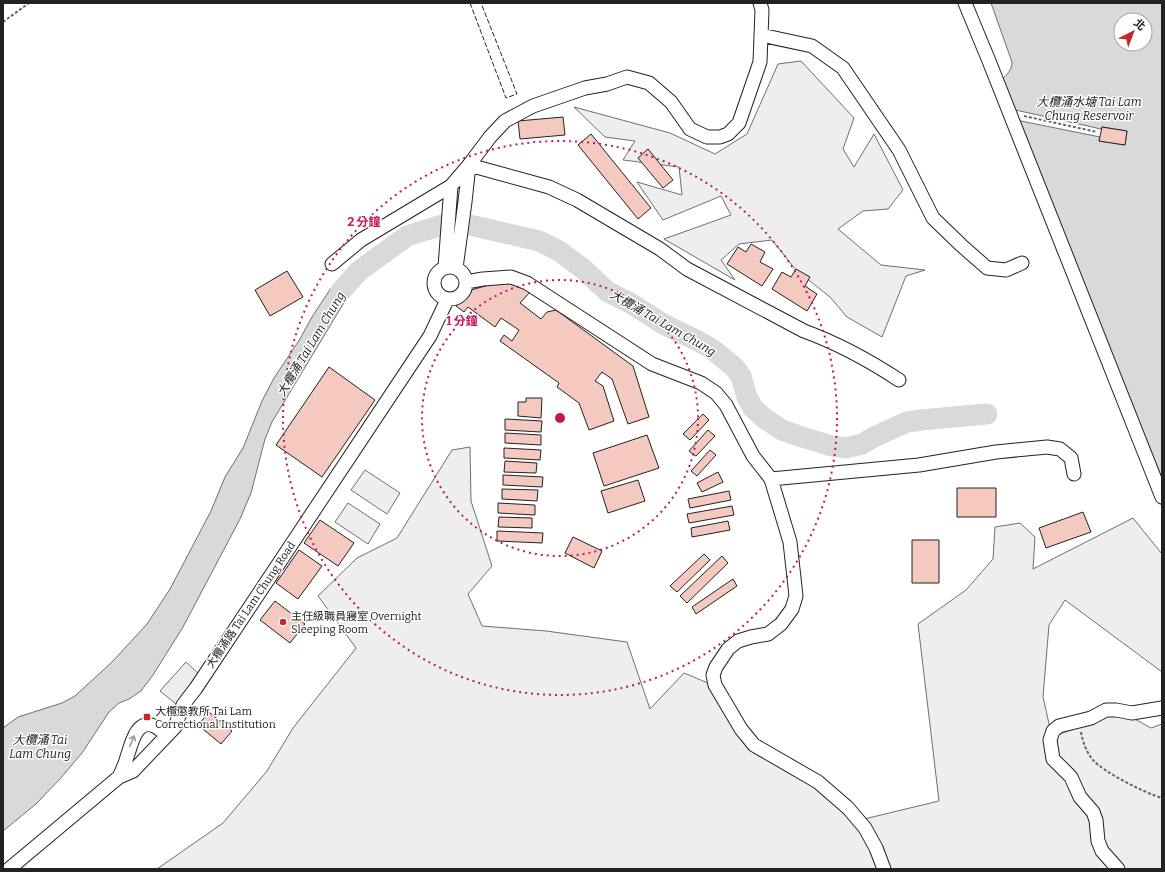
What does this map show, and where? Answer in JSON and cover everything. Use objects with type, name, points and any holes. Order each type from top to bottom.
[{"type":"street","points":[[332,264],[361,240],[451,186],[490,137],[505,121],[533,106],[585,88],[607,84],[627,77],[649,83],[670,102],[690,129],[707,137],[720,137],[728,134],[739,123],[760,62],[762,10],[760,3]]},
{"type":"street","points":[[965,3],[1162,497]]},
{"type":"street","points":[[761,35],[812,46],[843,68],[899,150],[933,218],[987,268],[1006,270],[1022,263]]},
{"type":"street","points":[[450,268],[452,253],[465,202],[469,165]]},
{"type":"street","points":[[469,165],[549,188],[577,200],[660,249],[687,269],[875,365],[899,380]]},
{"type":"street","points":[[451,186],[449,202],[452,253]]},
{"type":"street","points":[[450,268],[463,273],[466,287],[457,298],[448,300],[438,294],[433,284],[436,274],[450,268]]},
{"type":"street","points":[[466,282],[511,277],[527,283],[652,364],[701,383],[716,393],[726,405],[753,456],[771,479],[790,542],[796,596],[792,609],[781,624],[768,634],[738,641],[728,649],[716,667],[713,675],[715,685],[741,729],[754,745],[818,782],[848,808],[865,828],[876,848],[884,869]]},
{"type":"street","name":"大欖涌路 Tai Lam Chung Road","points":[[9,869],[119,777],[133,771],[175,727],[192,685],[430,336],[448,300]]},
{"type":"street","points":[[771,479],[919,466],[996,452],[1047,447],[1060,449],[1071,458],[1074,474]]},
{"type":"street","points":[[1118,869],[1102,851],[1098,841],[1096,820],[1093,812],[1080,797],[1071,777],[1053,759],[1050,740],[1054,731],[1059,726],[1099,715],[1106,710],[1132,713],[1162,708]]},
{"type":"street","points":[[119,777],[128,756],[132,738],[139,729],[146,724],[153,725],[166,736]]},
{"type":"path","points":[[3,22],[29,3]]},
{"type":"path","points":[[1010,113],[1097,132]]},
{"type":"path","points":[[1080,721],[1084,747],[1094,761],[1106,771],[1162,798]]},
{"type":"shaded area","points":[[801,61],[854,118],[843,149],[854,167],[874,134],[903,190],[888,209],[863,211],[838,229],[881,265],[925,270],[906,276],[882,337],[847,317],[830,297],[796,270],[772,240],[739,244],[721,260],[735,280],[664,239],[731,215],[721,196],[663,220],[637,182],[682,195],[679,167],[623,160],[635,141],[605,137],[574,107],[670,133],[715,154],[747,134],[778,64]]},
{"type":"shaded area","points":[[470,447],[471,501],[492,566],[468,594],[482,626],[546,631],[627,642],[650,709],[684,673],[708,683],[757,742],[860,820],[939,801],[918,624],[966,590],[993,559],[995,527],[1020,523],[1035,537],[1033,569],[1133,518],[1162,554],[1162,672],[1065,600],[1049,625],[1043,697],[1052,737],[1120,711],[1151,728],[1162,724],[1162,869],[157,869],[223,823],[267,771],[293,728],[356,648],[318,596],[357,558],[397,538],[452,450]]},
{"type":"shaded area","points":[[365,470],[400,493],[387,514],[351,490]]},
{"type":"shaded area","points":[[348,503],[380,524],[368,544],[335,522]]},
{"type":"shaded area","points":[[186,662],[200,675],[176,704],[160,691]]},
{"type":"water","name":"大欖涌水塘 Tai Lam Chung Reservoir","points":[[991,3],[1162,3],[1162,488],[1001,80],[1009,72],[1012,62]]},
{"type":"water","name":"大欖涌 Tai Lam Chung","points":[[359,271],[354,286],[272,422],[265,439],[251,493],[240,519],[183,627],[153,675],[141,691],[129,699],[119,703],[109,712],[82,753],[59,780],[36,804],[3,831],[3,728],[18,717],[62,703],[75,696],[112,662],[147,624],[170,589],[211,511],[225,477],[243,448],[262,401],[274,378],[331,288],[340,280]]},
{"type":"pier","points":[[1011,109],[1101,129],[1102,127],[1127,131],[1125,145],[1099,141],[1100,137],[1016,120]]},
{"type":"building","points":[[563,117],[565,135],[520,139],[518,121]]},
{"type":"building","points":[[1102,127],[1127,131],[1125,145],[1099,141]]},
{"type":"building","points":[[591,134],[651,208],[638,219],[578,145]]},
{"type":"building","points":[[648,149],[673,180],[663,188],[638,158]]},
{"type":"building","points":[[751,244],[765,252],[760,262],[773,269],[762,286],[727,264],[738,247],[746,252]]},
{"type":"building","points":[[796,269],[810,277],[805,286],[817,294],[807,311],[772,289],[782,272],[791,277]]},
{"type":"building","points":[[287,271],[303,297],[270,316],[255,290]]},
{"type":"building","points":[[511,279],[530,292],[520,303],[541,319],[547,312],[556,310],[633,366],[649,417],[628,424],[612,379],[602,372],[595,381],[603,386],[614,421],[589,430],[579,403],[557,387],[559,383],[500,341],[504,335],[512,341],[519,330],[501,318],[495,327],[468,307],[464,312],[456,306],[467,291]]},
{"type":"building","points":[[329,367],[375,400],[322,477],[276,445]]},
{"type":"building","points":[[526,398],[542,398],[541,418],[518,416],[518,402],[526,402]]},
{"type":"building","points":[[703,414],[709,420],[690,440],[683,434]]},
{"type":"building","points":[[505,419],[542,421],[541,432],[505,430]]},
{"type":"building","points":[[708,430],[715,436],[696,456],[689,451]]},
{"type":"building","points":[[505,433],[541,435],[541,445],[505,443]]},
{"type":"building","points":[[647,435],[659,468],[604,486],[593,453]]},
{"type":"building","points":[[504,448],[541,450],[540,460],[504,458]]},
{"type":"building","points":[[710,450],[716,455],[697,476],[691,471]]},
{"type":"building","points":[[505,461],[537,463],[536,473],[504,472]]},
{"type":"building","points":[[718,472],[723,482],[702,492],[697,483]]},
{"type":"building","points":[[503,475],[543,477],[542,487],[503,485]]},
{"type":"building","points":[[638,480],[645,501],[608,513],[601,491]]},
{"type":"building","points":[[957,488],[996,488],[996,517],[957,517]]},
{"type":"building","points":[[502,489],[538,490],[537,501],[502,499]]},
{"type":"building","points":[[729,491],[731,500],[690,508],[688,499]]},
{"type":"building","points":[[498,503],[535,505],[535,515],[498,513]]},
{"type":"building","points":[[732,506],[734,515],[689,523],[687,514]]},
{"type":"building","points":[[1083,512],[1091,532],[1046,548],[1039,528]]},
{"type":"building","points":[[499,517],[532,518],[532,528],[498,527]]},
{"type":"building","points":[[320,520],[354,543],[338,566],[304,543]]},
{"type":"building","points":[[728,521],[730,530],[692,537],[691,528]]},
{"type":"building","points":[[497,531],[543,533],[542,543],[497,541]]},
{"type":"building","points":[[573,537],[602,551],[594,568],[565,553]]},
{"type":"building","points":[[912,540],[939,540],[939,583],[912,583]]},
{"type":"building","points":[[299,550],[322,566],[298,599],[276,583]]},
{"type":"building","points":[[704,554],[710,560],[677,592],[670,586]]},
{"type":"building","points":[[722,556],[728,563],[687,603],[680,596]]},
{"type":"building","points":[[733,579],[737,586],[696,614],[692,607]]},
{"type":"building","name":"主任級職員寢室 Overnight Sleeping Room","points":[[275,601],[305,624],[290,643],[260,620]]},
{"type":"building","points":[[209,712],[232,731],[221,744],[198,725]]},
{"type":"waterway","name":"大欖涌 Tai Lam Chung","points":[[340,292],[359,271],[407,236],[442,225],[461,223],[539,241],[559,251],[582,268],[608,292],[632,304],[663,324],[712,349],[734,367],[741,376],[747,397],[753,408],[764,418],[782,430],[832,446],[846,448],[862,444],[907,422],[987,414]]},
{"type":"fence","points":[[470,3],[506,98],[517,94],[481,3]]},
{"type":"place","name":"主任級職員寢室 Overnight Sleeping Room","points":[[283,622]]},
{"type":"place","name":"大欖懲教所 Tai Lam Correctional Institution","points":[[147,717]]}]
